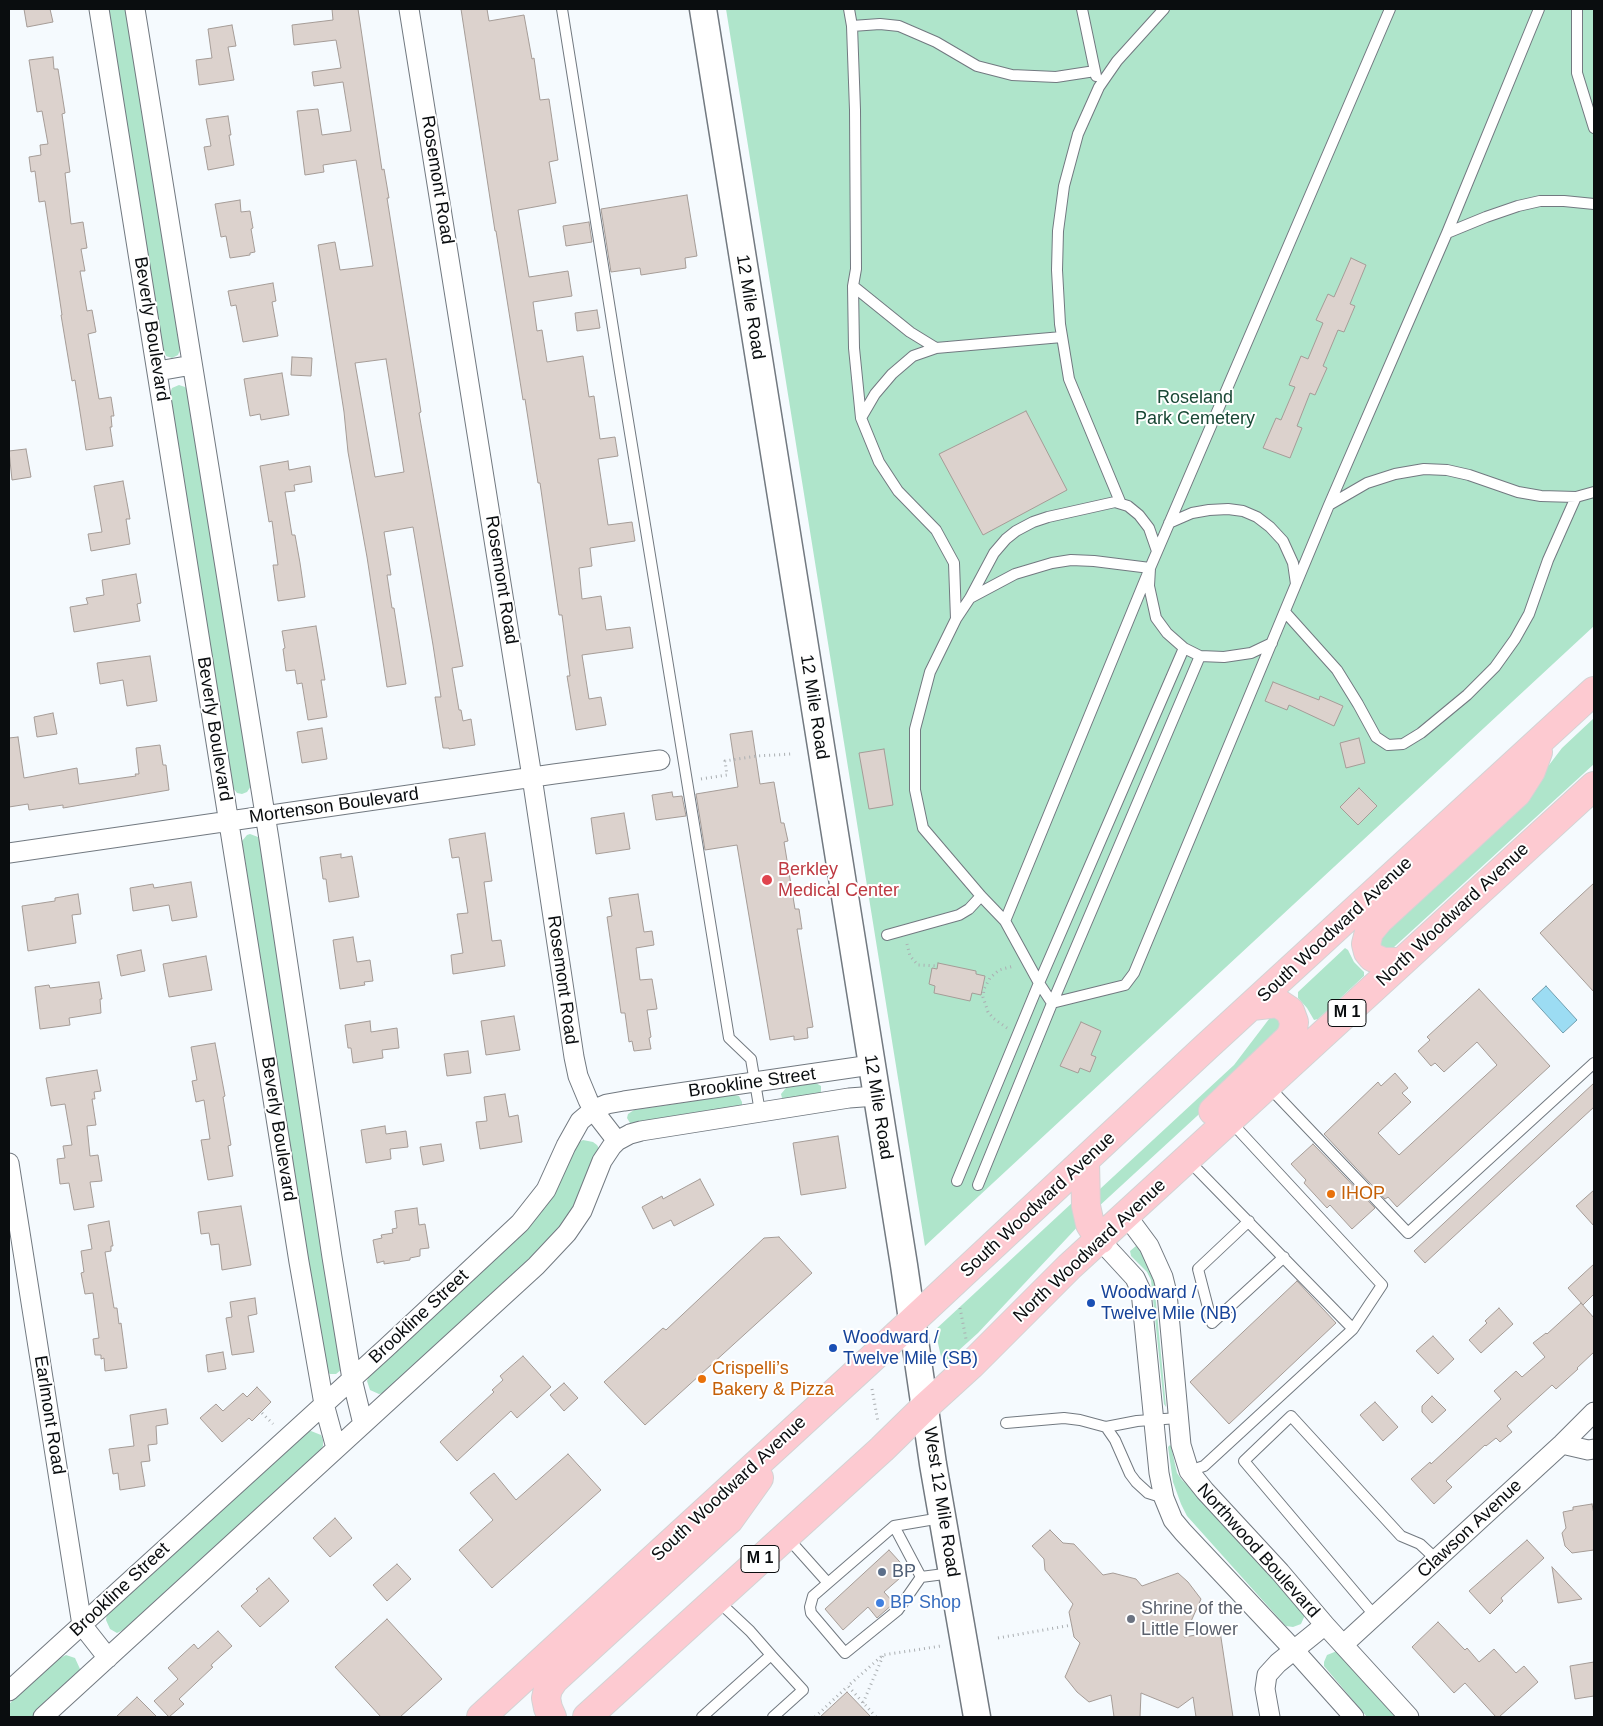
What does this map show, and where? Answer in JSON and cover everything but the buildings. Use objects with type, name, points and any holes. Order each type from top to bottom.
[{"type":"main road","name":"12 Mile Road","points":[[703,9],[926,1406]]},
{"type":"main road","name":"South Woodward Avenue","points":[[481,1717],[1594,691]]},
{"type":"main road","points":[[1402,962],[1382,962],[1372,957],[1368,952],[1366,944],[1369,932],[1379,920],[1517,793],[1531,771],[1543,739]]},
{"type":"main road","name":"North Woodward Avenue","points":[[586,1717],[882,1449],[971,1365],[1069,1268],[1594,786]]},
{"type":"main road","points":[[1126,1215],[1157,1165],[1290,1037],[1294,1030],[1294,1022],[1290,1012],[1278,1004],[1252,1006]]},
{"type":"main road","points":[[1084,1161],[1086,1206],[1090,1224],[1100,1240]]},
{"type":"main road","name":"West 12 Mile Road","points":[[926,1406],[933,1464],[944,1518],[977,1717]]},
{"type":"main road","points":[[552,1717],[546,1698],[554,1680],[729,1520],[792,1432]]},
{"type":"street","name":"Beverly Boulevard","points":[[99,9],[299,1262],[324,1404],[336,1448]]},
{"type":"street","name":"Beverly Boulevard","points":[[135,9],[352,1379],[363,1424]]},
{"type":"street","name":"Rosemont Road","points":[[410,9],[532,777],[574,1057],[578,1076],[593,1110],[617,1141]]},
{"type":"street","points":[[158,371],[192,365]]},
{"type":"street","name":"Mortenson Boulevard","points":[[9,854],[660,760]]},
{"type":"street","name":"Brookline Street","points":[[9,1691],[352,1379],[520,1223],[546,1190],[566,1146],[580,1121],[593,1110],[607,1104],[871,1065]]},
{"type":"street","name":"Brookline Street","points":[[617,1141],[641,1131],[849,1098],[876,1096]]},
{"type":"street","points":[[43,1717],[536,1266],[567,1233],[582,1211],[602,1161],[617,1141]]},
{"type":"street","name":"Earlmont Road","points":[[9,1163],[82,1625],[108,1658]]},
{"type":"street","name":"Northwood Boulevard","points":[[1126,1215],[1149,1246],[1163,1276],[1167,1293],[1181,1444],[1189,1471],[1204,1491],[1280,1572],[1325,1625],[1409,1717]]},
{"type":"street","points":[[1100,1240],[1135,1278],[1141,1291],[1164,1498],[1173,1520],[1354,1717]]},
{"type":"street","name":"Clawson Avenue","points":[[1344,1644],[1562,1444],[1594,1412]]},
{"type":"street","points":[[1562,1444],[1588,1450],[1594,1449]]},
{"type":"street","points":[[1270,1717],[1265,1689],[1267,1676],[1278,1663],[1325,1625]]},
{"type":"lane","points":[[562,9],[729,1038],[751,1059],[760,1112]]},
{"type":"lane","points":[[849,9],[852,26],[855,110],[856,269],[853,286],[854,348],[861,418],[879,462],[898,491],[936,530],[954,563],[956,618]]},
{"type":"lane","points":[[1082,9],[1099,87]]},
{"type":"lane","points":[[1121,504],[1069,379],[1062,337],[1057,270],[1058,231],[1064,186],[1078,134],[1099,87],[1117,61],[1164,9]]},
{"type":"lane","points":[[1005,920],[1169,523],[1390,9]]},
{"type":"lane","points":[[1052,1003],[1125,985],[1134,973],[1329,505],[1447,233],[1539,9]]},
{"type":"lane","points":[[1577,9],[1577,72],[1594,128]]},
{"type":"lane","points":[[852,26],[880,24],[899,26],[936,42],[977,66],[1012,75],[1056,76],[1095,71]]},
{"type":"lane","points":[[1447,233],[1486,217],[1540,201],[1594,204]]},
{"type":"lane","points":[[853,286],[910,332],[936,348]]},
{"type":"lane","points":[[861,418],[875,394],[892,374],[913,356],[936,348],[1062,337]]},
{"type":"lane","points":[[1329,505],[1367,483],[1395,474],[1424,469],[1447,470],[1469,475],[1518,492],[1541,496],[1576,497],[1594,492]]},
{"type":"lane","points":[[1285,612],[1337,670],[1376,737],[1388,745],[1403,744],[1421,733],[1467,695],[1495,667],[1515,639],[1530,614],[1548,560],[1576,497]]},
{"type":"lane","points":[[1052,1003],[1029,966],[1005,920],[981,896],[923,828],[915,790],[915,729],[930,672],[956,618],[970,598],[994,552],[1016,531],[1048,517],[1115,502],[1128,506],[1150,528],[1157,552]]},
{"type":"lane","points":[[1169,523],[1209,510],[1228,509],[1243,511],[1270,527],[1282,542],[1293,563],[1296,584]]},
{"type":"lane","points":[[970,598],[1015,574],[1052,562],[1072,560],[1094,561],[1150,568]]},
{"type":"lane","points":[[1150,568],[1149,586],[1156,618],[1167,634],[1184,648],[1200,656],[1224,657],[1251,653],[1272,643]]},
{"type":"lane","points":[[957,1181],[1018,1032],[1184,648]]},
{"type":"lane","points":[[978,1185],[1052,1003],[1200,656]]},
{"type":"lane","points":[[887,935],[959,915],[981,896]]},
{"type":"lane","points":[[1268,1086],[1408,1233],[1594,1063]]},
{"type":"lane","points":[[1189,1471],[1204,1466],[1353,1329],[1382,1285],[1230,1121]]},
{"type":"lane","points":[[1188,1159],[1353,1329]]},
{"type":"lane","points":[[1249,1221],[1198,1269],[1212,1323],[1284,1257]]},
{"type":"lane","points":[[1375,1616],[1244,1461],[1292,1416],[1401,1536],[1420,1544],[1436,1559]]},
{"type":"lane","points":[[1006,1422],[1064,1418],[1106,1427],[1154,1419],[1178,1418]]},
{"type":"lane","points":[[1106,1427],[1115,1440],[1130,1474],[1136,1482],[1148,1493],[1164,1498]]},
{"type":"lane","points":[[944,1518],[894,1526],[814,1596],[810,1608],[811,1613],[845,1653],[898,1610],[921,1577],[952,1572]]},
{"type":"lane","points":[[894,1526],[921,1577]]},
{"type":"lane","points":[[786,1536],[828,1583]]},
{"type":"lane","points":[[716,1599],[750,1631],[803,1690],[773,1717]]},
{"type":"lane","points":[[702,1717],[771,1655]]},
{"type":"path","points":[[693,781],[727,775],[725,761],[757,756],[791,754]]},
{"type":"path","points":[[905,931],[912,960],[918,965],[937,966]]},
{"type":"path","points":[[1018,1032],[999,1022],[988,1012],[984,1004],[983,988],[999,970],[1007,967],[1029,966]]},
{"type":"path","points":[[960,1305],[966,1341]]},
{"type":"path","points":[[872,1389],[878,1423]]},
{"type":"path","points":[[262,1413],[273,1424]]},
{"type":"path","points":[[998,1638],[1072,1625]]},
{"type":"path","points":[[815,1717],[883,1655],[942,1646]]},
{"type":"path","points":[[863,1704],[883,1655]]},
{"type":"path","points":[[848,1686],[876,1717]]},
{"type":"green space","points":[[108,9],[127,9],[180,350],[178,355],[172,358],[166,356],[163,349]]},
{"type":"green space","name":"Roseland Park Cemetery","points":[[726,9],[1594,9],[1594,626],[925,1246]]},
{"type":"green space","points":[[179,385],[188,390],[251,786],[247,792],[242,794],[237,793],[233,788],[170,393],[172,388]]},
{"type":"green space","points":[[1594,718],[1594,764],[1393,948],[1385,949],[1379,946],[1378,933],[1530,790],[1562,748]]},
{"type":"green space","points":[[250,834],[258,837],[260,843],[342,1364],[341,1370],[336,1374],[330,1374],[325,1370],[242,841]]},
{"type":"green space","points":[[1345,948],[1354,962],[1364,972],[1364,976],[1318,1019],[1314,1020],[1298,998],[1298,992]]},
{"type":"green space","points":[[1276,1017],[1284,1021],[1284,1036],[1097,1208],[1097,1193],[1100,1189],[1234,1065],[1269,1019]]},
{"type":"green space","points":[[816,1083],[821,1086],[821,1095],[785,1100],[782,1098],[781,1094],[786,1088]]},
{"type":"green space","points":[[734,1095],[739,1096],[742,1102],[738,1109],[636,1124],[630,1123],[627,1118],[628,1114],[634,1110]]},
{"type":"green space","points":[[583,1140],[593,1142],[600,1150],[584,1193],[556,1237],[384,1393],[379,1394],[370,1390],[367,1381],[369,1375],[513,1243],[535,1220],[554,1193],[574,1149]]},
{"type":"green space","points":[[1073,1202],[1082,1222],[978,1333],[948,1360],[942,1361],[935,1330]]},
{"type":"green space","points":[[1136,1246],[1144,1252],[1154,1282],[1166,1407],[1164,1404],[1151,1280],[1147,1272],[1131,1256],[1130,1251]]},
{"type":"green space","points":[[311,1431],[321,1435],[323,1440],[323,1446],[318,1454],[127,1628],[117,1633],[110,1629],[106,1620],[107,1614],[306,1432]]},
{"type":"green space","points":[[1170,1445],[1177,1473],[1182,1480],[1202,1498],[1302,1607],[1305,1615],[1301,1624],[1293,1627],[1286,1626],[1187,1516],[1173,1482],[1168,1447]]},
{"type":"green space","points":[[1337,1651],[1341,1653],[1395,1717],[1367,1717],[1324,1666],[1327,1655]]},
{"type":"green space","points":[[66,1655],[75,1658],[80,1669],[76,1678],[32,1717],[9,1717],[9,1704],[58,1659]]},
{"type":"water","points":[[1546,986],[1577,1020],[1563,1033],[1532,999]]},
{"type":"place","name":"Berkley Medical Center","points":[[767,880]]},
{"type":"place","name":"IHOP","points":[[1331,1194]]},
{"type":"place","name":"Woodward / Twelve Mile (NB)","points":[[1091,1303]]},
{"type":"place","name":"Woodward / Twelve Mile (SB)","points":[[833,1348]]},
{"type":"place","name":"Crispelli’s Bakery & Pizza","points":[[702,1379]]},
{"type":"place","name":"BP","points":[[882,1572]]},
{"type":"place","name":"BP Shop","points":[[880,1603]]},
{"type":"place","name":"Shrine of the Little Flower","points":[[1131,1619]]}]
